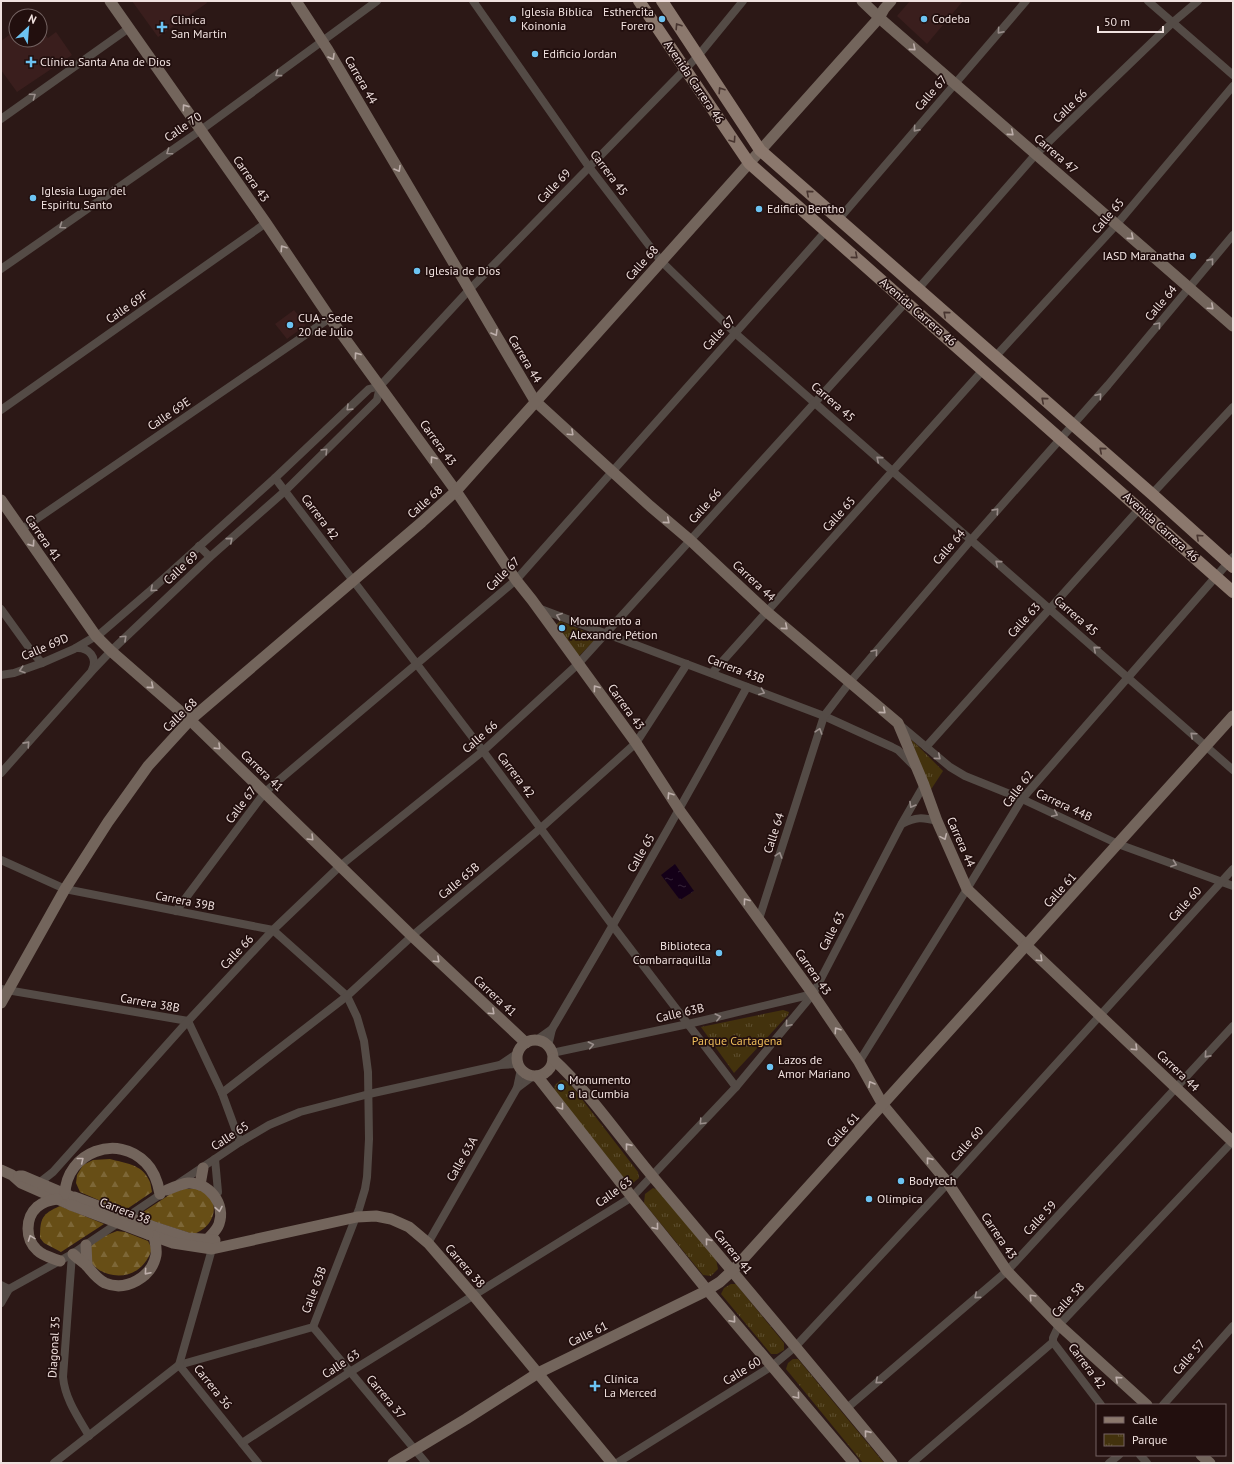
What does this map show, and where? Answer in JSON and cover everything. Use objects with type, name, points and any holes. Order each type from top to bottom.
[{"type":"main road","name":"Avenida Carrera 46","points":[[639,1],[749,163],[1233,592]]},
{"type":"main road","name":"Avenida Carrera 46","points":[[662,1],[760,150],[1231,562]]},
{"type":"street","name":"Carrera 43","points":[[110,1],[266,223],[330,318],[456,491],[516,580],[636,743],[680,811],[813,994],[858,1062],[883,1105],[948,1183],[1007,1271],[1059,1325],[1146,1404]]},
{"type":"street","name":"Carrera 44","points":[[296,1],[323,41],[535,401],[612,472],[690,540],[767,612],[898,723],[924,785],[937,821],[967,889],[1233,1141]]},
{"type":"street","name":"Calle 70","points":[[1,269],[201,130],[377,1]]},
{"type":"street","name":"Carrera 45","points":[[473,1],[590,167],[661,261],[735,333],[1128,676],[1233,770]]},
{"type":"street","name":"Calle 69","points":[[1,773],[111,651],[210,557],[285,491],[377,400],[380,386],[469,290],[698,56],[743,1]]},
{"type":"street","name":"Carrera 47","points":[[862,1],[879,18],[1233,326]]},
{"type":"street","name":"Calle 68","points":[[1,1003],[4,989],[65,889],[108,822],[148,766],[190,720],[354,581],[456,491],[879,18],[891,1]]},
{"type":"street","name":"Calle 67","points":[[839,219],[1026,1]]},
{"type":"street","points":[[1148,1],[1233,75]]},
{"type":"street","name":"Calle 66","points":[[918,289],[1036,154],[1172,23],[1198,1]]},
{"type":"street","points":[[1,119],[129,28]]},
{"type":"street","name":"Calle 65","points":[[995,356],[1117,224],[1233,86]]},
{"type":"street","name":"Calle 69F","points":[[1,410],[266,223]]},
{"type":"street","name":"Calle 67","points":[[176,911],[265,792],[516,580],[826,230]]},
{"type":"street","name":"Calle 64","points":[[759,919],[824,716],[850,682],[971,540],[1073,425],[1190,288],[1233,235]]},
{"type":"street","name":"Calle 66","points":[[43,1185],[52,1172],[188,1021],[273,930],[340,866],[483,751],[578,664],[906,302]]},
{"type":"street","name":"Calle 69E","points":[[22,529],[330,318]]},
{"type":"street","name":"Calle 65","points":[[712,673],[983,370]]},
{"type":"street","name":"Calle 69","points":[[96,636],[152,590],[275,478],[368,389],[380,386]]},
{"type":"street","points":[[1152,494],[1233,407]]},
{"type":"street","name":"Carrera 42","points":[[275,478],[736,1087]]},
{"type":"street","name":"Carrera 41","points":[[1,500],[96,636],[190,720],[412,936],[530,1042]]},
{"type":"street","name":"Calle 63","points":[[926,747],[1140,508]]},
{"type":"street","points":[[199,546],[210,557]]},
{"type":"street","name":"Calle 62","points":[[858,1062],[1022,799],[1215,576],[1231,562]]},
{"type":"street","name":"Carrera 43B","points":[[538,608],[824,716],[898,750],[917,768]]},
{"type":"street","points":[[1,609],[42,664]]},
{"type":"street","name":"Calle 69D","points":[[1,675],[14,673],[42,664],[96,636]]},
{"type":"street","points":[[74,648],[81,648],[91,653],[94,664],[92,671]]},
{"type":"street","name":"Calle 65B","points":[[222,1093],[347,996],[412,936],[541,828],[636,743],[687,664]]},
{"type":"street","name":"Calle 65","points":[[551,1053],[552,1029],[680,811],[747,687]]},
{"type":"street","name":"Calle 61","points":[[393,1463],[538,1373],[707,1291],[720,1282],[732,1271],[883,1105],[1233,716]]},
{"type":"street","name":"Carrera 44B","points":[[898,723],[950,767],[965,776],[1022,799],[1118,844],[1233,886]]},
{"type":"street","name":"Calle 63","points":[[242,1443],[350,1372],[632,1197],[736,1087],[813,994],[901,825],[924,785]]},
{"type":"street","points":[[901,825],[913,819],[923,818],[937,821]]},
{"type":"street","name":"Carrera 39B","points":[[1,860],[65,889],[273,930]]},
{"type":"street","name":"Calle 60","points":[[617,1463],[772,1366],[795,1347],[948,1183],[1233,869]]},
{"type":"street","points":[[273,930],[347,996]]},
{"type":"street","name":"Carrera 38B","points":[[4,989],[188,1021],[222,1093],[240,1142]]},
{"type":"street","name":"Calle 63B","points":[[551,1053],[688,1024],[813,994]]},
{"type":"street","name":"Calle 63B","points":[[54,1463],[179,1365],[313,1327],[356,1217],[365,1189],[367,1177],[369,1094],[364,1041],[357,1017],[347,996]]},
{"type":"street","name":"Calle 59","points":[[847,1408],[1007,1271],[1233,1026]]},
{"type":"street","name":"Calle 65","points":[[530,1042],[552,1029]]},
{"type":"street","points":[[540,1041],[551,1053],[550,1069],[547,1072],[535,1076],[528,1075],[520,1067],[518,1053],[530,1042],[540,1041]]},
{"type":"street","name":"Calle 65","points":[[500,1065],[518,1053]]},
{"type":"street","name":"Carrera 41","points":[[551,1053],[892,1463]]},
{"type":"street","name":"Calle 65","points":[[5,1290],[73,1254],[163,1192],[269,1125],[300,1112],[369,1094],[500,1065],[520,1067]]},
{"type":"street","name":"Calle 63A","points":[[428,1243],[517,1088],[520,1067]]},
{"type":"street","points":[[535,1076],[707,1291],[854,1463]]},
{"type":"street","name":"Calle 63A","points":[[517,1088],[535,1076]]},
{"type":"street","name":"Calle 58","points":[[1054,1342],[1053,1338],[1059,1325],[1233,1141]]},
{"type":"street","points":[[60,1261],[48,1257],[37,1250],[30,1241],[28,1229],[30,1218],[36,1208],[46,1201],[67,1199],[65,1184],[69,1174],[80,1160],[94,1151],[105,1148],[116,1148],[132,1153],[146,1163],[153,1172],[163,1192],[177,1185],[188,1183],[207,1188],[213,1194],[220,1207],[219,1223],[210,1244]]},
{"type":"street","points":[[215,1159],[218,1192]]},
{"type":"street","points":[[200,1185],[203,1168]]},
{"type":"street","name":"Carrera 38","points":[[1,1170],[12,1176],[21,1184],[67,1199],[151,1232],[188,1238],[210,1244],[235,1243],[356,1217],[376,1216],[391,1219],[408,1227],[428,1243],[474,1296],[612,1463]]},
{"type":"street","name":"Carrera 38","points":[[12,1176],[23,1176],[43,1185],[67,1199]]},
{"type":"street","points":[[73,1254],[87,1266],[92,1274],[99,1280],[116,1286],[125,1285],[135,1282],[146,1274],[154,1263],[156,1245],[151,1232]]},
{"type":"street","name":"Carrera 36","points":[[210,1244],[179,1365],[258,1463]]},
{"type":"street","points":[[86,1245],[87,1266]]},
{"type":"street","name":"Diagonal 35","points":[[73,1254],[63,1377],[68,1398],[88,1436]]},
{"type":"street","points":[[1,1285],[5,1290],[1,1303]]},
{"type":"street","name":"Calle 57","points":[[1164,1404],[1233,1326]]},
{"type":"street","name":"Carrera 37","points":[[313,1327],[426,1463]]},
{"type":"street","points":[[912,1463],[1054,1342]]},
{"type":"street","name":"Carrera 42","points":[[1054,1342],[1100,1404]]},
{"type":"street","points":[[1109,1463],[1118,1456]]},
{"type":"street","points":[[1202,1456],[1210,1463]]},
{"type":"shaded area","name":"Clinica San Martin","points":[[132,1],[206,1],[207,3],[158,37]]},
{"type":"shaded area","name":"Codeba","points":[[910,1],[963,1],[927,44],[897,16]]},
{"type":"shaded area","name":"Clínica Santa Ana de Dios","points":[[56,32],[72,55],[17,92],[1,70],[1,41],[8,36],[8,48],[48,48],[48,38]]},
{"type":"shaded area","name":"CUA - Sede 20 de Julio","points":[[294,310],[306,325],[287,339],[275,324]]},
{"type":"green space","points":[[560,621],[598,637],[579,656],[556,625]]},
{"type":"green space","points":[[911,739],[943,771],[930,791]]},
{"type":"green space","name":"Parque Cartagena","points":[[783,1010],[789,1012],[788,1015],[734,1073],[701,1027]]},
{"type":"green space","points":[[561,1080],[564,1080],[571,1085],[638,1172],[639,1178],[633,1183],[626,1181],[554,1090],[555,1085]]},
{"type":"green space","points":[[110,1159],[137,1167],[146,1175],[150,1183],[152,1192],[124,1211],[80,1192],[76,1183],[77,1175],[83,1165],[93,1160]]},
{"type":"green space","points":[[653,1188],[659,1190],[716,1259],[718,1269],[711,1276],[703,1275],[644,1203],[645,1194]]},
{"type":"green space","points":[[184,1189],[200,1190],[212,1200],[214,1207],[211,1220],[201,1231],[193,1234],[137,1216],[172,1193]]},
{"type":"green space","points":[[60,1206],[104,1224],[61,1252],[44,1243],[40,1238],[43,1218],[46,1214]]},
{"type":"green space","points":[[117,1231],[125,1232],[148,1241],[152,1249],[144,1264],[133,1273],[120,1275],[108,1274],[98,1269],[91,1262],[89,1253],[93,1244],[104,1236]]},
{"type":"green space","points":[[731,1284],[736,1284],[784,1343],[784,1350],[777,1354],[771,1354],[721,1294],[724,1288]]},
{"type":"green space","points":[[793,1359],[798,1359],[884,1463],[863,1463],[786,1369],[788,1363]]},
{"type":"water","points":[[675,864],[694,891],[680,900],[661,875]]},
{"type":"place","name":"Iglesia Biblica Koinonia","points":[[513,19]]},
{"type":"place","name":"Esthercita Forero","points":[[662,19]]},
{"type":"place","name":"Codeba","points":[[924,19]]},
{"type":"place","name":"Clinica San Martin","points":[[162,27]]},
{"type":"place","name":"Edificio Jordan","points":[[535,54]]},
{"type":"place","name":"Clínica Santa Ana de Dios","points":[[31,62]]},
{"type":"place","name":"Iglesia Lugar del Espiritu Santo","points":[[33,198]]},
{"type":"place","name":"Edificio Bentho","points":[[759,209]]},
{"type":"place","name":"IASD Maranatha","points":[[1193,256]]},
{"type":"place","name":"Iglesia de Dios","points":[[417,271]]},
{"type":"place","name":"CUA - Sede 20 de Julio","points":[[290,325]]},
{"type":"place","name":"Monumento a Alexandre Pétion","points":[[562,628]]},
{"type":"place","name":"Biblioteca Combarraquilla","points":[[719,953]]},
{"type":"place","name":"Lazos de Amor Mariano","points":[[770,1067]]},
{"type":"place","name":"Monumento a la Cumbia","points":[[561,1087]]},
{"type":"place","name":"Bodytech","points":[[901,1181]]},
{"type":"place","name":"Olímpica","points":[[869,1199]]},
{"type":"place","name":"Clínica La Merced","points":[[595,1386]]}]
